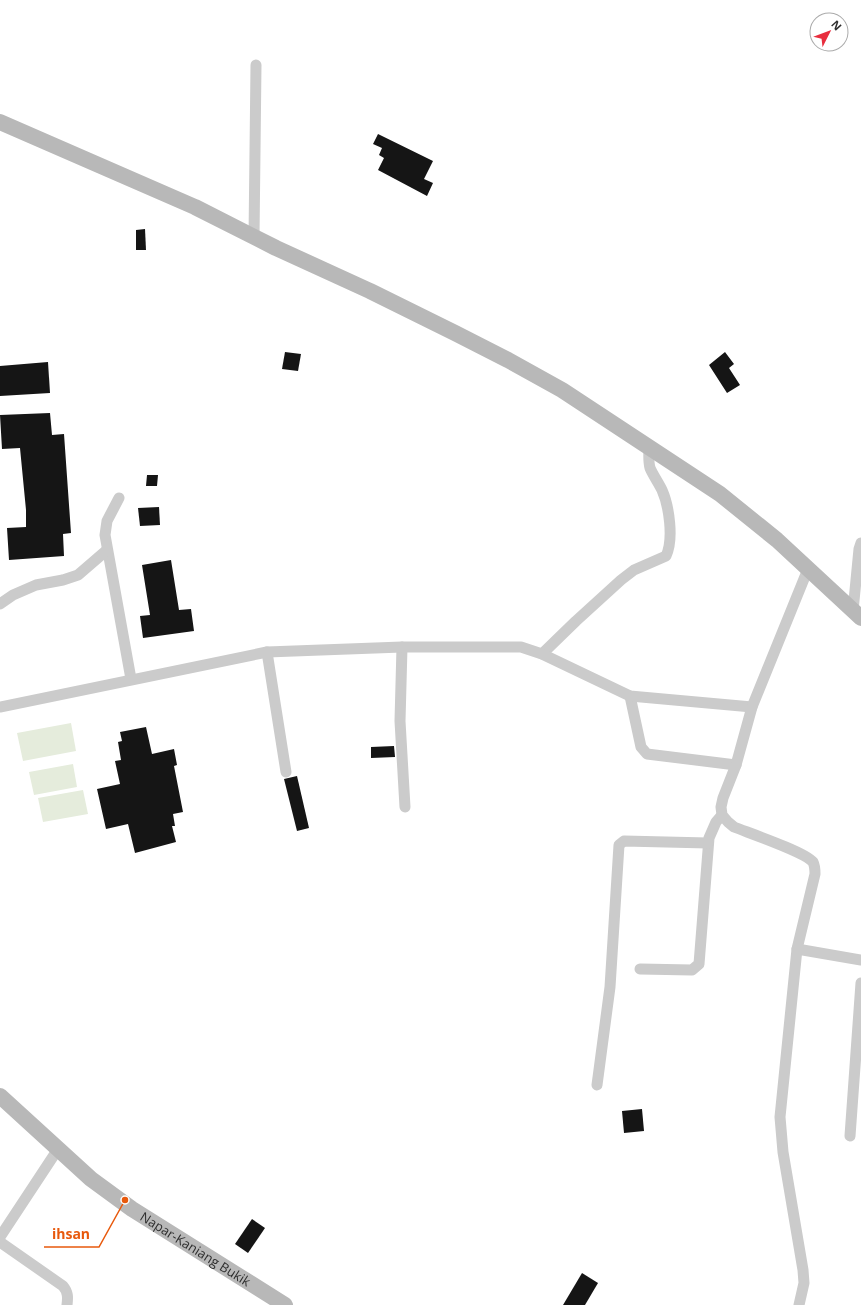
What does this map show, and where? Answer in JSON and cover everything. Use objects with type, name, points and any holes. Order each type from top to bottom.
[{"type":"street","points":[[254,237],[256,65]]},
{"type":"street","points":[[0,122],[196,207],[276,248],[370,291],[508,360],[562,390],[720,494],[777,540],[857,615]]},
{"type":"street","points":[[542,654],[621,580],[634,570],[666,556],[668,552],[669,534],[668,509],[662,489],[650,468],[649,446]]},
{"type":"street","points":[[119,498],[107,521],[105,534],[132,679]]},
{"type":"street","points":[[857,615],[859,548],[861,543]]},
{"type":"street","points":[[0,604],[13,595],[36,585],[63,580],[78,575],[107,550]]},
{"type":"street","points":[[801,1304],[804,1283],[803,1270],[782,1145],[780,1117],[797,949],[815,874],[813,863],[802,854],[734,827],[722,815],[721,807],[736,765],[752,707],[808,569]]},
{"type":"street","points":[[0,707],[267,652],[402,647],[521,648],[542,654],[630,696],[752,707]]},
{"type":"street","points":[[402,647],[400,721],[405,808]]},
{"type":"street","points":[[267,652],[286,772]]},
{"type":"street","points":[[630,696],[641,747],[647,754],[736,765]]},
{"type":"street","points":[[640,969],[692,970],[699,964],[708,843],[712,828],[722,815]]},
{"type":"street","points":[[597,1085],[610,987],[619,845],[624,841],[708,843]]},
{"type":"street","points":[[797,949],[861,960]]},
{"type":"street","points":[[850,1136],[861,983]]},
{"type":"street","name":"Napar-Kaniang Bukik","points":[[0,1096],[91,1179],[132,1208],[285,1305]]},
{"type":"street","points":[[0,1237],[58,1149]]},
{"type":"street","points":[[0,1242],[63,1286],[68,1297],[67,1305]]},
{"type":"green space","points":[[71,723],[76,751],[23,761],[17,733]]},
{"type":"green space","points":[[73,764],[77,787],[34,795],[29,772]]},
{"type":"green space","points":[[83,790],[88,814],[43,822],[38,798]]},
{"type":"building","points":[[378,134],[433,161],[424,179],[433,183],[427,196],[378,170],[384,158],[379,155],[382,148],[373,144]]},
{"type":"building","points":[[145,229],[146,250],[136,250],[136,230]]},
{"type":"building","points":[[285,352],[301,354],[298,371],[282,369]]},
{"type":"building","points":[[725,352],[734,364],[729,368],[740,385],[727,393],[709,365]]},
{"type":"building","points":[[48,362],[50,393],[0,396],[0,366]]},
{"type":"building","points":[[50,413],[52,435],[64,434],[71,533],[63,534],[64,556],[9,560],[7,528],[26,527],[26,510],[20,448],[2,449],[0,415]]},
{"type":"building","points":[[147,475],[158,475],[157,486],[146,486]]},
{"type":"building","points":[[159,507],[160,525],[140,526],[138,508]]},
{"type":"building","points":[[171,560],[179,610],[191,609],[194,631],[143,638],[140,616],[150,615],[142,565]]},
{"type":"building","points":[[146,727],[152,754],[174,749],[177,765],[174,766],[183,812],[173,814],[175,826],[172,826],[176,842],[135,853],[128,824],[106,829],[97,789],[120,784],[115,761],[121,760],[118,742],[122,741],[120,732]]},
{"type":"building","points":[[394,746],[395,757],[371,758],[371,747]]},
{"type":"building","points":[[297,776],[309,828],[297,831],[284,779]]},
{"type":"building","points":[[642,1109],[644,1131],[624,1133],[622,1111]]},
{"type":"building","points":[[252,1219],[265,1228],[248,1253],[235,1244]]},
{"type":"building","points":[[582,1273],[598,1283],[585,1305],[563,1305]]},
{"type":"place","name":"ihsan","points":[[125,1200]]}]
